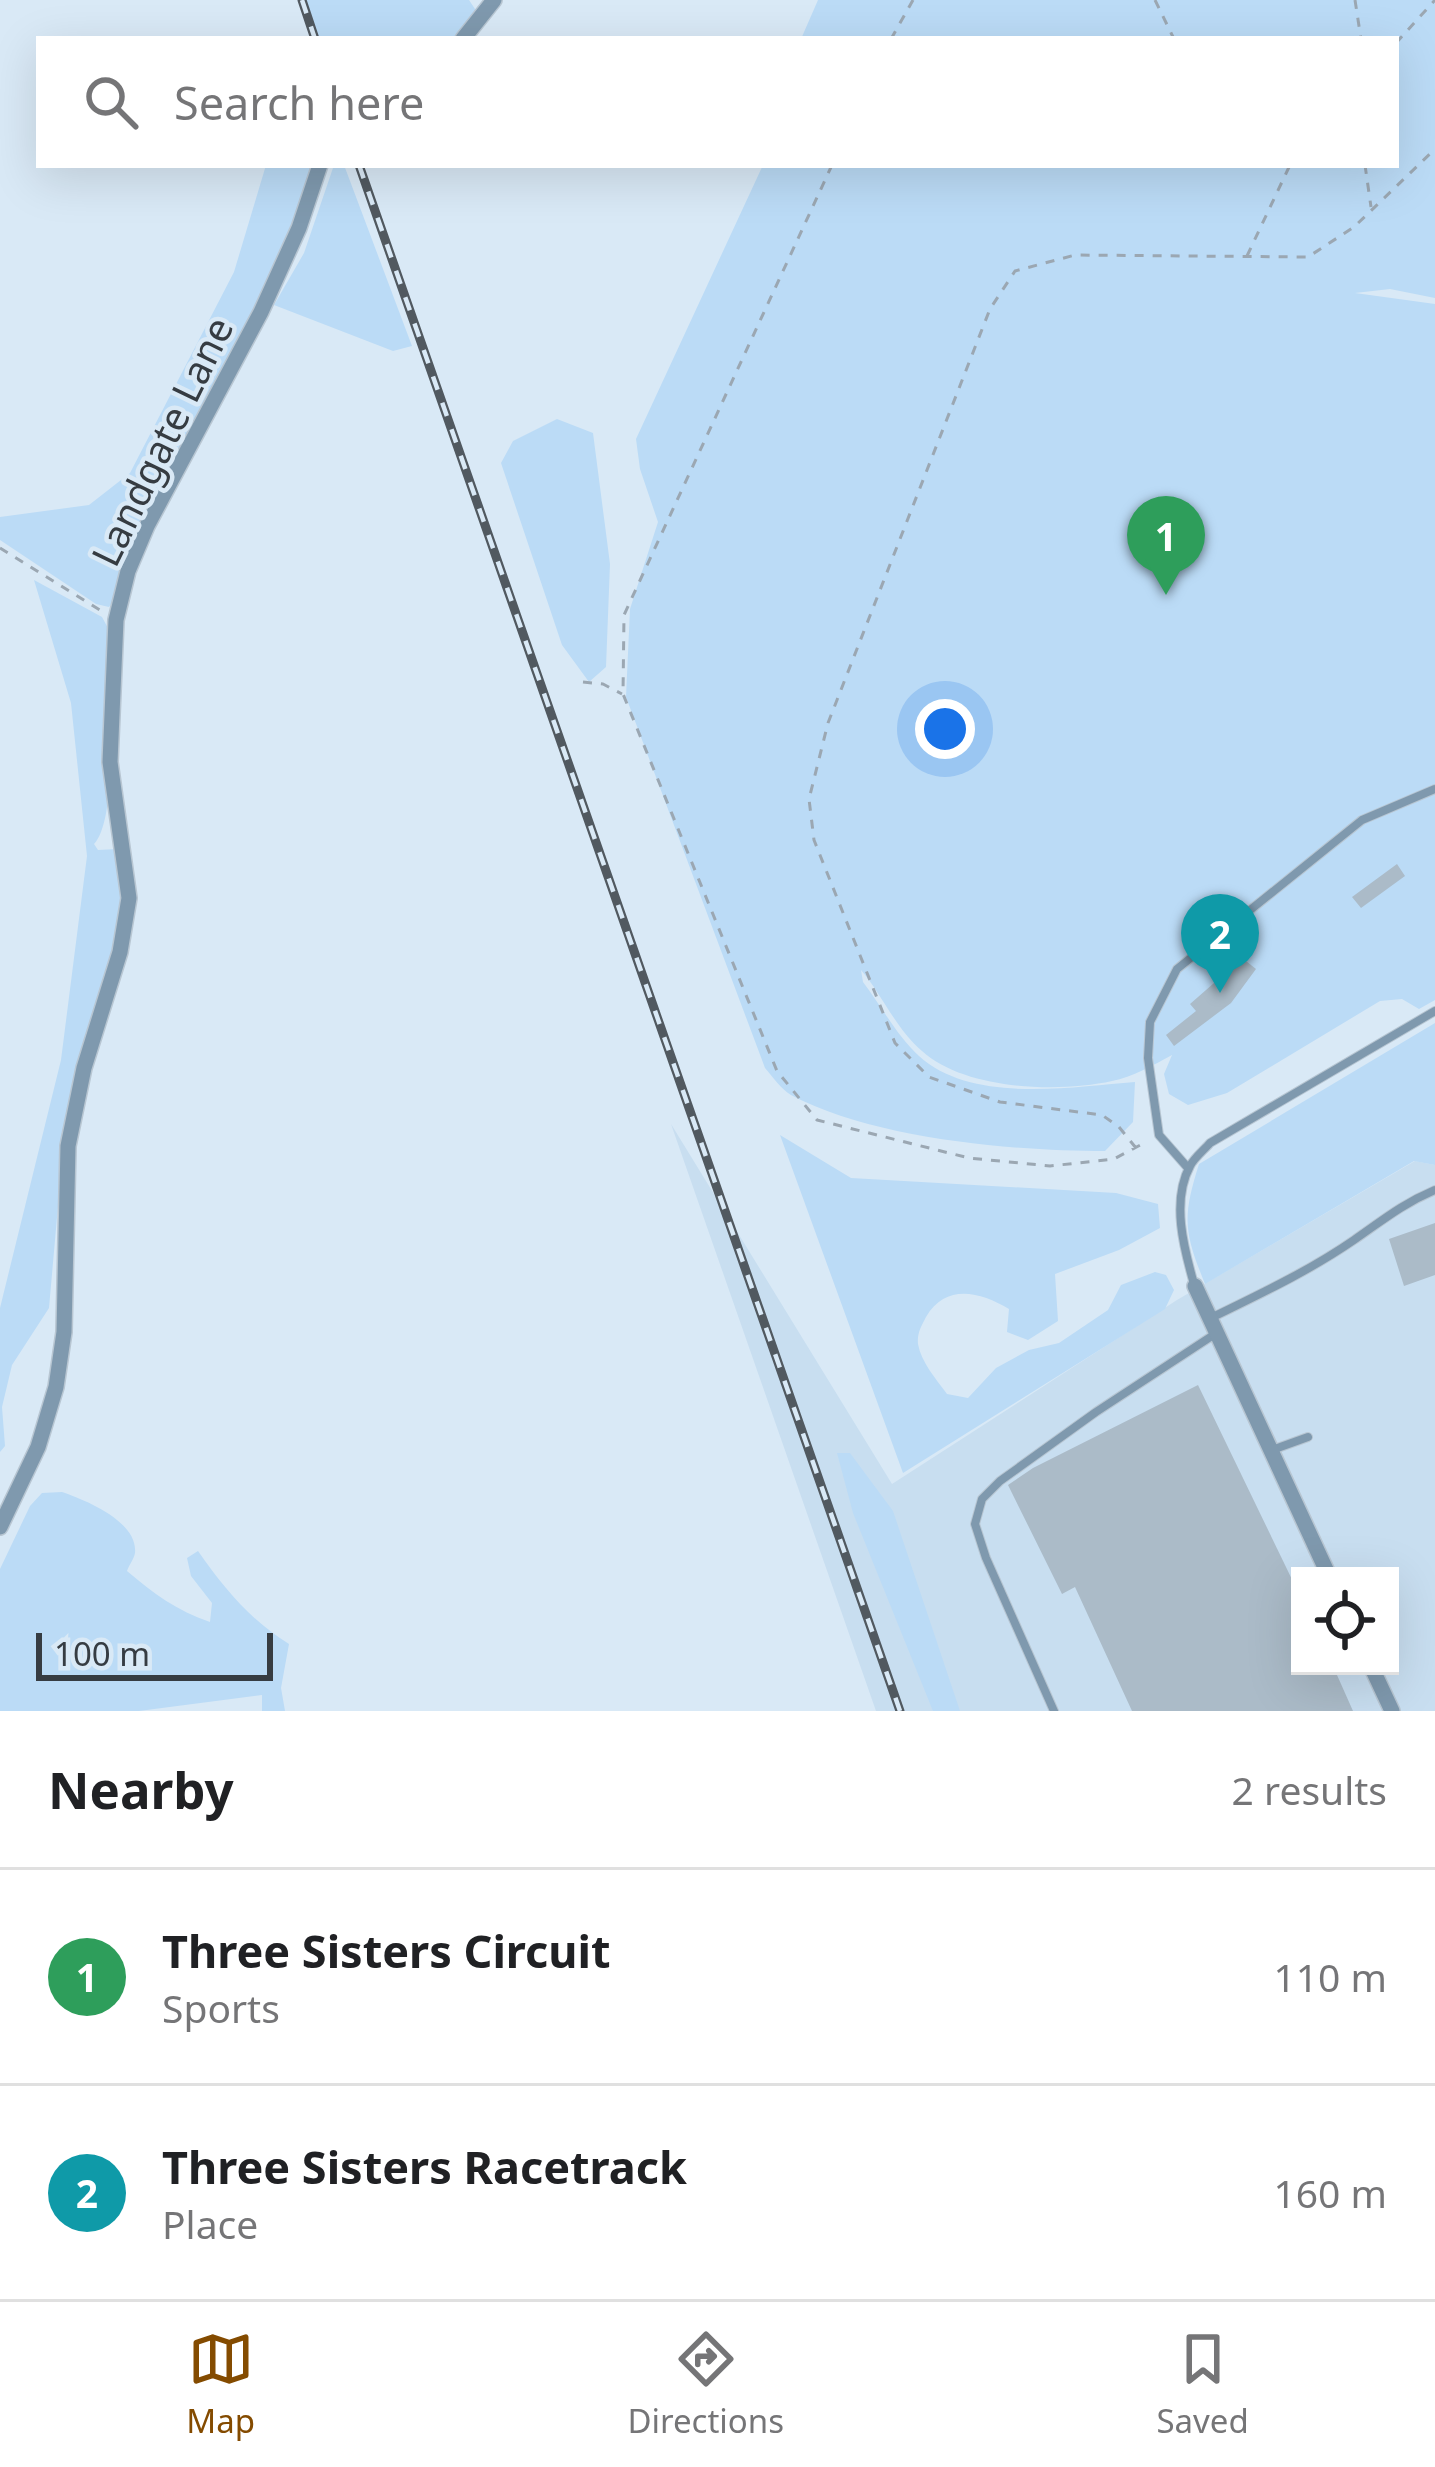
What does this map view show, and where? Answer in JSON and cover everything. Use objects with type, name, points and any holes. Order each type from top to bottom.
[{"type":"street","points":[[466,36],[494,0]]},
{"type":"street","name":"Landgate Lane","points":[[0,1527],[38,1447],[56,1388],[64,1332],[68,1147],[84,1068],[120,952],[129,898],[110,762],[116,620],[128,571],[147,526],[262,312],[319,168]]},
{"type":"street","points":[[1195,1286],[1325,1567]]},
{"type":"street","points":[[1375,1675],[1392,1711]]},
{"type":"lane","points":[[1188,1168],[1159,1135],[1148,1058],[1150,1022],[1177,969],[1363,820],[1435,789]]},
{"type":"lane","points":[[1195,1286],[1180,1238],[1188,1168],[1210,1143],[1435,1012]]},
{"type":"lane","points":[[1054,1711],[986,1558],[976,1524],[982,1499],[1000,1480],[1213,1326],[1356,1239],[1396,1207],[1435,1190]]},
{"type":"lane","points":[[1271,1450],[1308,1437]]},
{"type":"path","points":[[892,36],[913,0]]},
{"type":"path","points":[[1155,0],[1173,36]]},
{"type":"path","points":[[1355,0],[1361,36]]},
{"type":"path","points":[[1399,40],[1435,0]]},
{"type":"path","points":[[1136,1148],[1119,1126],[1102,1115],[1000,1102],[929,1077],[895,1042],[814,840],[809,799],[828,723],[990,309],[1016,271],[1075,255],[1308,257],[1354,227],[1435,149]]},
{"type":"path","points":[[831,168],[624,615],[623,694],[777,1071],[817,1120],[969,1158],[1050,1166],[1114,1159],[1159,1135]]},
{"type":"path","points":[[1246,258],[1289,168]]},
{"type":"path","points":[[1365,168],[1371,209]]},
{"type":"path","points":[[0,548],[116,620]]},
{"type":"path","points":[[583,682],[623,694]]},
{"type":"shaded area","points":[[298,0],[469,0],[477,12],[457,36],[310,36]]},
{"type":"shaded area","points":[[818,0],[1435,0],[1435,298],[1390,289],[1355,293],[1435,304],[1435,1000],[1419,1009],[1402,999],[1380,1001],[1227,1093],[1188,1105],[1169,1094],[1164,1074],[1172,1055],[1127,1077],[1090,1085],[1013,1085],[962,1074],[940,1064],[913,1042],[861,970],[863,982],[904,1040],[941,1071],[993,1087],[1022,1089],[1052,1089],[1135,1082],[1133,1122],[1105,1151],[945,1140],[862,1122],[791,1095],[765,1068],[626,697],[630,609],[658,522],[640,469],[636,439],[762,168],[1399,168],[1399,36],[802,36]]},
{"type":"shaded area","points":[[265,168],[310,168],[261,299],[115,599],[109,607],[96,604],[0,540],[0,517],[89,505],[130,473],[234,272]]},
{"type":"shaded area","points":[[333,168],[345,168],[412,346],[393,351],[274,305],[304,253]]},
{"type":"shaded area","points":[[557,419],[593,433],[610,564],[606,667],[589,682],[562,645],[501,463],[513,441]]},
{"type":"shaded area","points":[[34,580],[102,617],[109,630],[110,776],[102,829],[94,844],[98,850],[118,849],[126,894],[61,1172],[49,1308],[12,1365],[2,1407],[5,1446],[0,1452],[0,1308],[61,1060],[87,856],[71,703]]},
{"type":"shaded area","points":[[1435,1023],[1435,1165],[1414,1161],[1205,1284],[1188,1225],[1199,1164]]},
{"type":"shaded area","points":[[671,1124],[892,1484],[1177,1300],[1415,1161],[1435,1165],[1435,1711],[876,1711]]},
{"type":"shaded area","points":[[780,1135],[851,1178],[1116,1193],[1158,1204],[1160,1228],[1119,1250],[1055,1274],[1058,1321],[1028,1340],[1007,1332],[1009,1309],[987,1298],[953,1295],[934,1306],[921,1327],[918,1344],[947,1394],[968,1398],[996,1368],[1029,1350],[1059,1343],[1108,1310],[1121,1285],[1155,1272],[1166,1275],[1174,1290],[1165,1309],[903,1473]]},
{"type":"shaded area","points":[[837,1453],[850,1453],[893,1511],[960,1711],[933,1711],[853,1513]]},
{"type":"shaded area","points":[[62,1492],[108,1513],[128,1531],[135,1553],[127,1571],[166,1601],[210,1622],[212,1603],[191,1576],[187,1558],[198,1551],[239,1602],[289,1644],[281,1688],[285,1711],[262,1711],[262,1695],[139,1711],[0,1711],[0,1569],[30,1506],[42,1493]]},
{"type":"building","points":[[1397,864],[1405,876],[1361,908],[1352,897]]},
{"type":"building","points":[[1238,951],[1256,969],[1231,1003],[1174,1046],[1166,1035],[1196,1011],[1190,1004],[1214,983]]},
{"type":"building","points":[[1435,1223],[1435,1275],[1404,1286],[1389,1239]]},
{"type":"building","points":[[1198,1385],[1291,1577],[1291,1675],[1337,1675],[1353,1711],[1132,1711],[1075,1587],[1062,1594],[1008,1485]]},
{"type":"railway","points":[[302,0],[314,36]]},
{"type":"railway","points":[[360,168],[900,1711]]},
{"type":"place","name":"Three Sisters Circuit","points":[[1166,595]]},
{"type":"place","name":"Three Sisters Racetrack","points":[[1220,993]]}]
